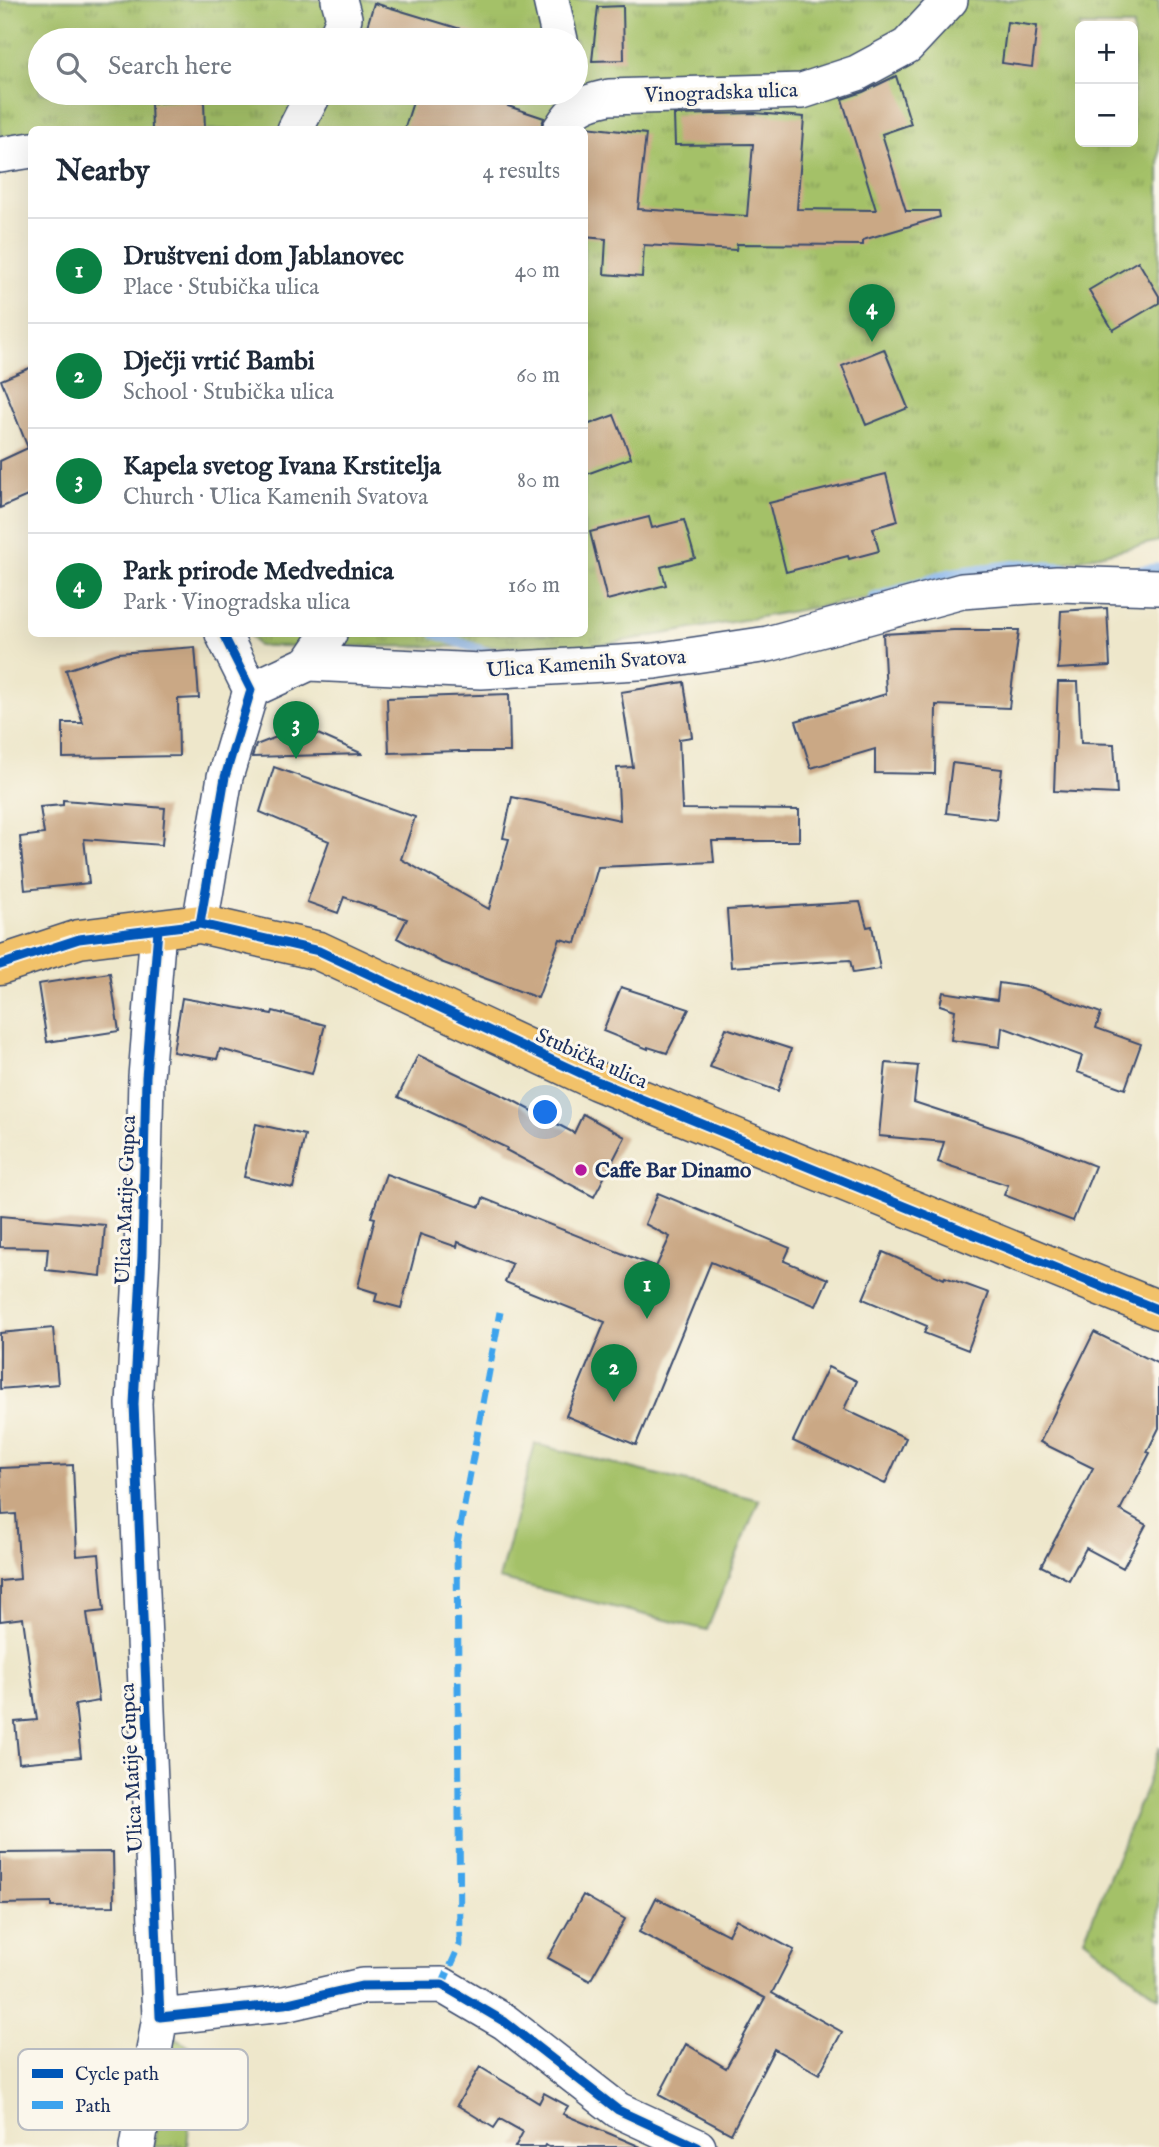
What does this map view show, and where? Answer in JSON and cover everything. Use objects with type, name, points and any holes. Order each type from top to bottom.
[{"type":"main road","name":"Stubička ulica","points":[[0,965],[79,939],[200,924],[319,951],[597,1081],[1159,1310]]},
{"type":"street","points":[[339,0],[344,18],[340,28]]},
{"type":"street","points":[[551,0],[557,28]]},
{"type":"street","name":"Vinogradska ulica","points":[[588,92],[609,97],[802,91],[857,73],[907,46],[950,0]]},
{"type":"street","points":[[297,126],[308,105]]},
{"type":"street","name":"Vinogradska ulica","points":[[563,126],[574,105]]},
{"type":"street","points":[[0,155],[28,151]]},
{"type":"street","name":"Ulica Kamenih Svatova","points":[[251,690],[309,663],[481,671],[655,661],[768,644],[961,591],[1057,584],[1159,587]]},
{"type":"street","points":[[200,924],[225,777],[251,690],[224,637]]},
{"type":"street","points":[[309,663],[327,637]]},
{"type":"street","name":"Ulica Matije Gupca","points":[[154,2049],[160,2017],[134,1404],[142,1255],[146,1077],[158,930]]},
{"type":"street","points":[[160,2017],[284,2004],[362,1986],[442,1986],[505,2022],[618,2110],[698,2147]]},
{"type":"green space","points":[[0,0],[1159,0],[1159,541],[1051,566],[589,647],[258,646],[251,637],[588,637],[588,126],[28,126],[28,132],[0,137]]},
{"type":"green space","points":[[535,1444],[759,1500],[707,1630],[499,1579]]},
{"type":"green space","points":[[1159,1747],[1159,1998],[1084,1939],[1145,1790]]},
{"type":"green space","points":[[172,2036],[193,2049],[170,2049]]},
{"type":"green space","points":[[156,2130],[189,2130],[187,2147],[153,2147]]},
{"type":"building","points":[[374,3],[457,28],[367,28]]},
{"type":"building","points":[[623,6],[624,60],[592,61],[598,7]]},
{"type":"building","points":[[1007,22],[1037,26],[1032,67],[1002,63]]},
{"type":"building","points":[[896,76],[911,124],[882,134],[906,211],[939,211],[940,217],[863,240],[863,245],[737,244],[736,250],[644,245],[642,277],[604,274],[606,239],[588,237],[588,127],[646,134],[638,209],[747,216],[753,144],[675,145],[674,115],[755,113],[804,117],[797,209],[876,210],[842,99]]},
{"type":"building","points":[[151,105],[204,105],[205,126],[152,126]]},
{"type":"building","points":[[412,105],[508,105],[544,118],[541,126],[405,126]]},
{"type":"building","points":[[1138,261],[1159,296],[1159,303],[1113,330],[1089,290]]},
{"type":"building","points":[[884,349],[908,408],[866,425],[842,366]]},
{"type":"building","points":[[28,369],[28,448],[1,380]]},
{"type":"building","points":[[614,415],[631,458],[588,474],[588,425]]},
{"type":"building","points":[[28,448],[28,496],[0,508],[0,461]]},
{"type":"building","points":[[886,474],[898,521],[873,528],[879,551],[786,572],[769,503]]},
{"type":"building","points":[[649,517],[652,528],[684,520],[695,558],[661,567],[666,585],[607,600],[590,532]]},
{"type":"building","points":[[1107,608],[1110,666],[1058,669],[1061,611]]},
{"type":"building","points":[[1019,630],[1009,708],[936,705],[935,774],[875,773],[875,749],[811,768],[796,721],[886,694],[883,634]]},
{"type":"building","points":[[195,647],[199,698],[178,699],[179,756],[63,758],[63,723],[83,723],[66,670],[118,653]]},
{"type":"building","points":[[684,682],[692,737],[679,739],[682,809],[799,810],[799,841],[712,841],[714,862],[598,867],[576,943],[560,939],[538,998],[441,962],[397,938],[407,919],[344,897],[338,913],[307,902],[329,841],[260,812],[274,767],[415,817],[401,859],[489,909],[509,839],[503,838],[512,797],[620,820],[617,768],[633,767],[621,692]]},
{"type":"building","points":[[1058,682],[1078,682],[1081,743],[1114,744],[1117,794],[1054,791]]},
{"type":"building","points":[[509,694],[510,752],[389,753],[387,698]]},
{"type":"building","points":[[302,727],[363,754],[252,757],[256,745]]},
{"type":"building","points":[[952,763],[1002,769],[996,819],[946,813]]},
{"type":"building","points":[[63,800],[165,808],[162,845],[84,839],[89,883],[25,890],[20,837],[44,834],[40,807],[63,805]]},
{"type":"building","points":[[860,902],[867,927],[872,926],[880,969],[853,973],[850,960],[731,967],[727,910]]},
{"type":"building","points":[[110,973],[119,1031],[47,1042],[38,984]]},
{"type":"building","points":[[999,983],[1032,988],[1101,1013],[1096,1028],[1141,1044],[1125,1089],[1077,1072],[1082,1056],[1002,1027],[1000,1047],[951,1040],[955,1010],[940,1005],[943,992],[997,1000]]},
{"type":"building","points":[[621,987],[689,1009],[667,1053],[648,1049],[603,1031]]},
{"type":"building","points":[[182,998],[272,1014],[273,1011],[325,1025],[312,1074],[220,1049],[217,1059],[173,1052]]},
{"type":"building","points":[[726,1028],[791,1049],[778,1091],[710,1067]]},
{"type":"building","points":[[418,1055],[574,1133],[583,1114],[625,1137],[594,1197],[506,1150],[507,1148],[398,1097]]},
{"type":"building","points":[[886,1063],[918,1066],[914,1102],[1021,1137],[1095,1166],[1073,1221],[1004,1195],[1008,1185],[938,1162],[944,1142],[879,1136]]},
{"type":"building","points":[[256,1124],[305,1135],[293,1188],[244,1177]]},
{"type":"building","points":[[386,1174],[480,1207],[483,1198],[656,1267],[670,1237],[645,1224],[658,1193],[790,1248],[784,1261],[828,1279],[816,1306],[711,1262],[636,1445],[566,1416],[605,1322],[505,1282],[512,1264],[458,1242],[457,1247],[420,1234],[401,1308],[375,1301],[377,1293],[358,1287],[375,1218],[371,1217]]},
{"type":"building","points":[[0,1216],[105,1225],[101,1276],[46,1270],[48,1248],[0,1247]]},
{"type":"building","points":[[883,1252],[944,1279],[945,1277],[989,1293],[968,1350],[924,1333],[927,1326],[863,1299]]},
{"type":"building","points":[[53,1328],[58,1384],[0,1389],[0,1333]]},
{"type":"building","points":[[1094,1332],[1159,1364],[1159,1428],[1147,1452],[1150,1453],[1120,1510],[1146,1525],[1123,1568],[1086,1548],[1069,1580],[1041,1566],[1093,1468],[1040,1442]]},
{"type":"building","points":[[828,1367],[857,1381],[844,1409],[906,1438],[885,1484],[793,1441]]},
{"type":"building","points":[[73,1465],[77,1556],[99,1554],[104,1611],[87,1613],[99,1701],[75,1705],[81,1757],[19,1763],[15,1722],[37,1720],[23,1618],[0,1621],[0,1581],[20,1579],[16,1514],[2,1515],[0,1468]]},
{"type":"building","points":[[113,1852],[114,1906],[51,1907],[51,1903],[0,1904],[0,1853]]},
{"type":"building","points":[[583,1895],[625,1919],[590,1981],[548,1958]]},
{"type":"building","points":[[656,1898],[728,1935],[736,1919],[794,1950],[772,1993],[842,2032],[819,2074],[774,2049],[731,2134],[659,2095],[686,2044],[726,2068],[765,1998],[639,1932]]},
{"type":"building","points":[[480,2067],[539,2103],[544,2093],[568,2106],[563,2114],[641,2147],[515,2147],[523,2132],[500,2119],[494,2128],[457,2105]]},
{"type":"waterway","points":[[873,598],[951,573],[1021,564],[1066,568]]},
{"type":"waterway","points":[[1137,571],[1159,568]]},
{"type":"waterway","points":[[444,637],[500,657]]},
{"type":"marked path","points":[[442,1985],[460,1945],[457,1543],[500,1312]]},
{"type":"cycle path","points":[[200,924],[225,777],[251,690],[224,637]]},
{"type":"cycle path","points":[[0,965],[79,939],[200,924],[319,951],[597,1081],[1159,1310]]},
{"type":"cycle path","points":[[158,930],[146,1077],[142,1255],[134,1404],[160,2017],[284,2004],[362,1986],[442,1985],[505,2022],[618,2110],[698,2147]]},
{"type":"place","name":"Park prirode Medvednica","points":[[872,342]]},
{"type":"place","name":"Kapela svetog Ivana Krstitelja","points":[[296,759]]},
{"type":"place","name":"Caffe Bar Dinamo","points":[[581,1170]]},
{"type":"place","name":"Društveni dom Jablanovec","points":[[647,1319]]},
{"type":"place","name":"Dječji vrtić Bambi","points":[[614,1402]]}]
